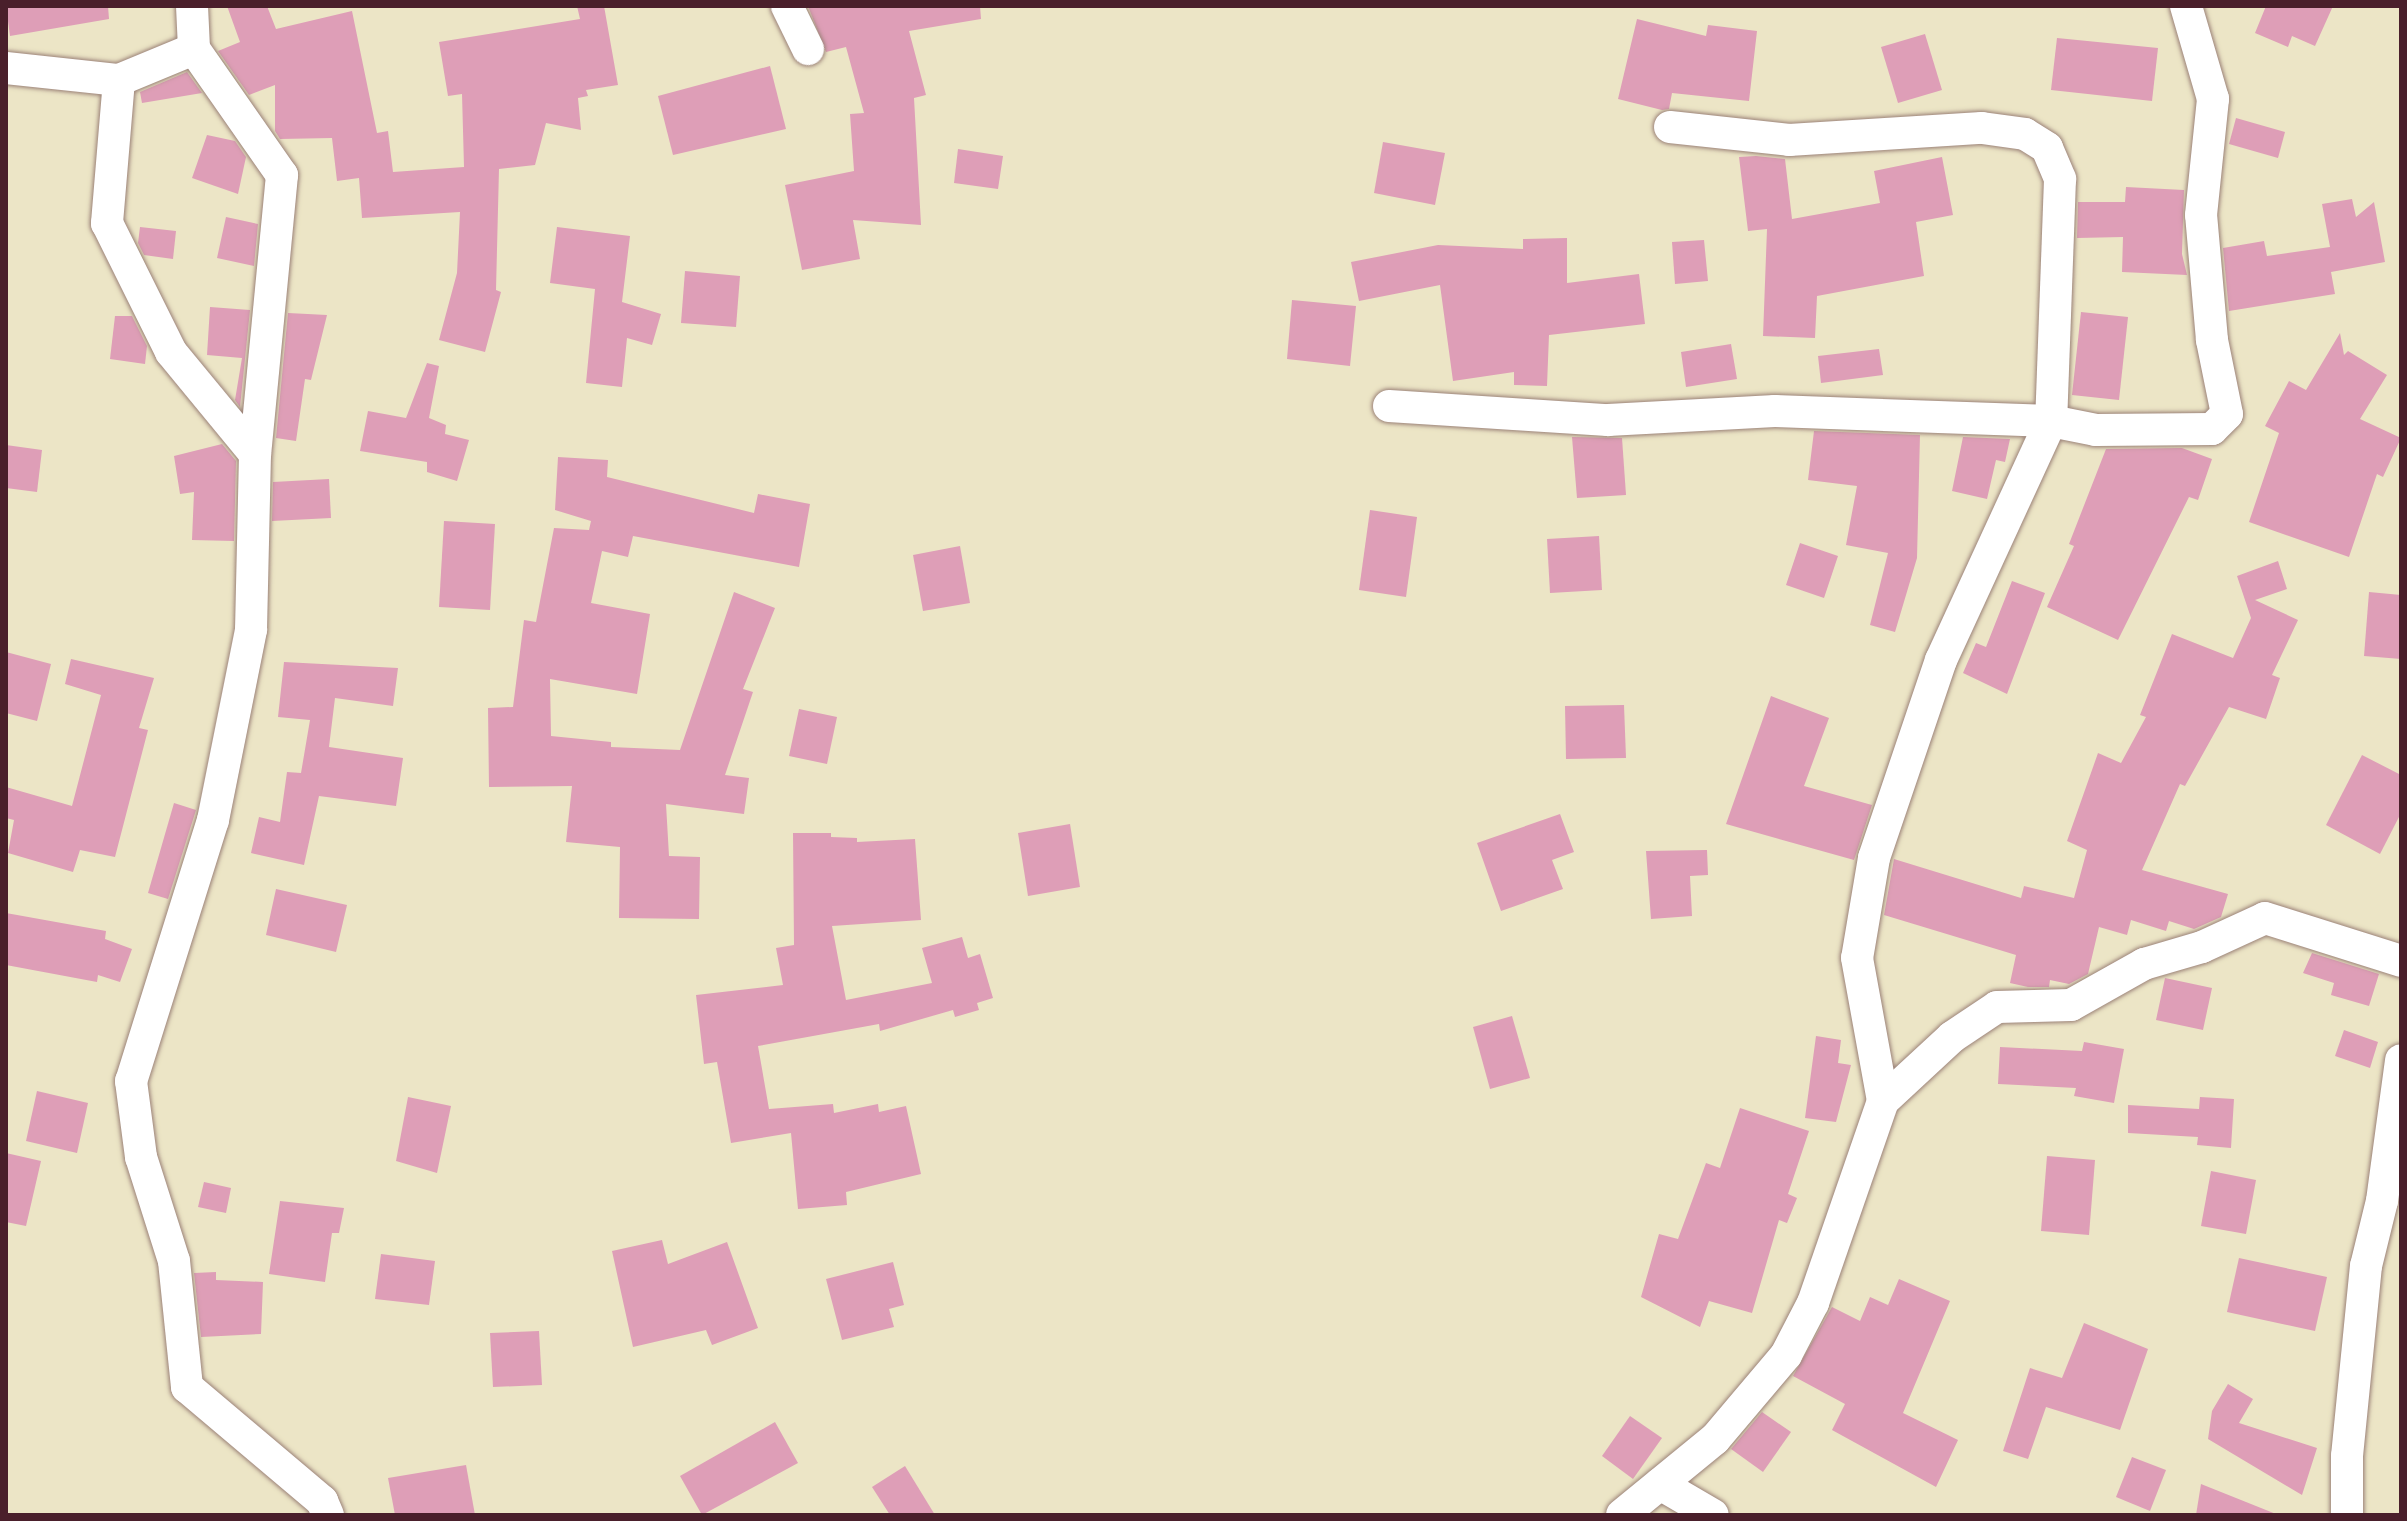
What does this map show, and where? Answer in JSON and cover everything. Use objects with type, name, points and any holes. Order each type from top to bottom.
[{"type":"street","points":[[192,6],[194,49],[282,175],[255,454],[251,630],[213,820],[131,1081],[141,1157],[174,1261],[187,1387],[322,1501],[328,1515]]},
{"type":"street","points":[[787,6],[808,49]]},
{"type":"street","points":[[1389,406],[1608,420],[1775,411],[2051,421],[2096,430],[2212,429],[2227,414],[2212,340],[2201,215],[2213,99],[2186,6]]},
{"type":"street","points":[[6,68],[119,80],[194,49]]},
{"type":"street","points":[[119,80],[107,223],[171,352],[255,454]]},
{"type":"street","points":[[1670,127],[1789,140],[1982,128],[2025,134],[2047,148],[2060,179],[2051,421],[1941,660],[1874,858],[1857,958],[1883,1101]]},
{"type":"street","points":[[1622,1515],[1715,1439],[1786,1355],[1813,1303],[1883,1101],[1952,1037],[1997,1007],[2071,1005],[2144,964],[2202,947],[2265,918],[2401,961]]},
{"type":"street","points":[[2347,1515],[2347,1456],[2366,1266],[2392,1204],[2401,1060]]},
{"type":"street","points":[[1660,1484],[1713,1515]]},
{"type":"building","points":[[6,6],[108,6],[109,19],[10,36]]},
{"type":"building","points":[[227,6],[267,6],[276,29],[352,11],[377,133],[388,131],[393,172],[464,167],[462,94],[448,96],[439,42],[580,19],[577,6],[604,6],[618,85],[586,90],[588,96],[578,98],[581,130],[546,123],[535,165],[499,169],[496,290],[501,292],[485,352],[439,340],[457,273],[460,212],[362,218],[359,178],[337,181],[332,138],[280,139],[275,131],[275,85],[249,95],[218,51],[240,42]]},
{"type":"building","points":[[808,6],[980,6],[981,19],[909,31],[926,95],[914,98],[921,225],[853,220],[860,259],[802,270],[785,185],[854,171],[850,114],[864,113],[846,47],[826,52]]},
{"type":"building","points":[[2266,6],[2333,6],[2315,46],[2292,36],[2288,47],[2255,33]]},
{"type":"building","points":[[1637,19],[1706,36],[1708,25],[1757,31],[1749,101],[1672,93],[1669,109],[1662,110],[1618,99]]},
{"type":"building","points":[[1925,34],[1942,90],[1898,103],[1881,47]]},
{"type":"building","points":[[2057,38],[2158,48],[2152,101],[2051,90]]},
{"type":"building","points":[[770,66],[786,129],[673,155],[658,96]]},
{"type":"building","points":[[187,72],[202,93],[142,103],[140,92]]},
{"type":"building","points":[[2236,118],[2285,132],[2278,158],[2229,144]]},
{"type":"building","points":[[207,135],[235,141],[246,157],[238,194],[192,178]]},
{"type":"building","points":[[1383,142],[1445,153],[1435,205],[1374,193]]},
{"type":"building","points":[[958,149],[1003,156],[998,189],[954,183]]},
{"type":"building","points":[[1739,157],[1785,159],[1792,219],[1880,203],[1874,171],[1942,157],[1953,215],[1916,222],[1924,276],[1817,296],[1815,338],[1763,336],[1767,229],[1748,231]]},
{"type":"building","points":[[2126,187],[2184,190],[2182,254],[2187,275],[2122,272],[2123,237],[2077,238],[2078,202],[2125,202]]},
{"type":"building","points":[[2352,199],[2356,217],[2374,202],[2385,262],[2331,272],[2335,294],[2229,311],[2223,248],[2264,241],[2267,256],[2330,247],[2322,204]]},
{"type":"building","points":[[226,217],[258,224],[254,266],[217,258]]},
{"type":"building","points":[[140,227],[176,231],[173,259],[144,255],[138,243]]},
{"type":"building","points":[[557,227],[630,236],[622,302],[661,314],[652,345],[627,338],[622,387],[586,383],[595,289],[550,283]]},
{"type":"building","points":[[1567,238],[1567,283],[1639,274],[1645,324],[1549,335],[1547,386],[1514,385],[1514,372],[1453,381],[1440,285],[1359,301],[1351,262],[1438,245],[1523,249],[1523,239]]},
{"type":"building","points":[[1704,240],[1708,281],[1675,284],[1672,242]]},
{"type":"building","points":[[685,271],[740,276],[736,327],[681,323]]},
{"type":"building","points":[[1292,300],[1356,306],[1350,366],[1287,359]]},
{"type":"building","points":[[210,307],[250,310],[240,407],[235,400],[242,358],[207,355]]},
{"type":"building","points":[[2081,312],[2128,317],[2119,400],[2072,395]]},
{"type":"building","points":[[288,313],[327,315],[311,380],[305,379],[296,441],[276,438]]},
{"type":"building","points":[[115,316],[132,316],[147,346],[145,364],[110,359]]},
{"type":"building","points":[[2340,333],[2344,355],[2348,351],[2387,375],[2360,419],[2401,438],[2383,477],[2377,474],[2349,557],[2249,522],[2279,433],[2265,426],[2289,381],[2306,390]]},
{"type":"building","points":[[1731,344],[1737,379],[1686,387],[1681,352]]},
{"type":"building","points":[[1879,349],[1883,375],[1821,383],[1818,356]]},
{"type":"building","points":[[427,363],[439,366],[429,418],[446,425],[445,434],[469,440],[457,481],[427,472],[427,462],[360,451],[368,411],[406,418]]},
{"type":"building","points":[[1814,431],[1920,435],[1917,558],[1895,632],[1870,625],[1888,553],[1846,545],[1857,486],[1808,480]]},
{"type":"building","points":[[1572,437],[1622,438],[1626,495],[1577,498]]},
{"type":"building","points":[[1963,437],[2010,439],[2005,462],[1996,460],[1987,499],[1952,491]]},
{"type":"building","points":[[222,444],[236,461],[234,541],[192,540],[194,492],[180,494],[174,456]]},
{"type":"building","points":[[6,445],[42,450],[37,492],[6,488]]},
{"type":"building","points":[[2182,448],[2212,459],[2198,500],[2189,497],[2118,640],[2047,607],[2074,546],[2069,544],[2106,449]]},
{"type":"building","points":[[558,457],[608,460],[607,477],[754,513],[758,494],[810,504],[799,567],[633,536],[628,557],[602,551],[591,603],[650,614],[637,694],[550,679],[551,736],[611,742],[611,747],[680,750],[734,592],[775,608],[743,689],[753,692],[725,775],[749,778],[744,814],[666,804],[669,856],[700,857],[699,919],[619,918],[620,847],[566,842],[572,786],[489,787],[488,708],[513,707],[524,620],[536,622],[554,528],[589,530],[591,521],[555,510]]},
{"type":"building","points":[[329,479],[331,518],[272,521],[273,482]]},
{"type":"building","points":[[1370,510],[1417,517],[1406,597],[1359,590]]},
{"type":"building","points":[[444,521],[495,524],[490,610],[439,607]]},
{"type":"building","points":[[1599,536],[1602,590],[1550,593],[1547,539]]},
{"type":"building","points":[[1800,543],[1838,556],[1824,598],[1786,585]]},
{"type":"building","points":[[960,546],[970,603],[923,611],[913,555]]},
{"type":"building","points":[[2278,561],[2287,589],[2255,600],[2298,620],[2272,675],[2280,678],[2266,719],[2229,707],[2185,786],[2180,784],[2142,870],[2228,894],[2221,917],[2194,929],[2169,921],[2166,931],[2131,920],[2127,935],[2099,927],[2088,974],[2069,984],[2050,980],[2049,987],[2028,987],[2010,983],[2016,955],[1884,915],[1894,859],[2021,898],[2024,886],[2074,898],[2087,850],[2067,841],[2098,753],[2121,763],[2146,717],[2140,715],[2172,634],[2233,658],[2251,618],[2237,576]]},
{"type":"building","points":[[2012,581],[2045,593],[2007,694],[1963,673],[1976,643],[1986,647]]},
{"type":"building","points":[[2369,592],[2401,595],[2401,659],[2364,656]]},
{"type":"building","points":[[6,652],[51,664],[37,721],[6,713]]},
{"type":"building","points":[[71,659],[154,678],[139,728],[148,730],[115,857],[80,850],[73,872],[8,853],[14,820],[6,818],[6,787],[72,806],[101,695],[65,684]]},
{"type":"building","points":[[284,662],[398,668],[393,706],[335,698],[329,747],[403,758],[396,806],[319,796],[304,865],[251,853],[259,817],[280,822],[287,772],[301,773],[310,720],[278,717]]},
{"type":"building","points":[[1771,696],[1829,718],[1804,786],[1872,805],[1854,860],[1726,824]]},
{"type":"building","points":[[1624,705],[1626,758],[1566,759],[1565,706]]},
{"type":"building","points":[[799,709],[837,717],[827,764],[789,756]]},
{"type":"building","points":[[2362,755],[2401,775],[2401,813],[2380,854],[2326,825]]},
{"type":"building","points":[[174,803],[196,810],[168,899],[148,893]]},
{"type":"building","points":[[1560,814],[1574,852],[1552,860],[1563,889],[1501,911],[1477,843]]},
{"type":"building","points":[[1070,824],[1080,887],[1028,896],[1018,833]]},
{"type":"building","points":[[793,833],[831,833],[831,837],[857,838],[857,842],[915,839],[921,920],[832,926],[846,1000],[932,983],[922,948],[962,937],[968,958],[980,954],[993,998],[977,1003],[979,1010],[955,1017],[953,1010],[880,1031],[879,1024],[758,1046],[769,1109],[833,1104],[834,1113],[878,1104],[879,1112],[906,1106],[921,1174],[846,1192],[847,1205],[798,1209],[791,1133],[731,1143],[717,1062],[704,1064],[696,995],[783,985],[776,948],[794,945]]},
{"type":"building","points":[[1707,850],[1708,875],[1690,876],[1692,916],[1651,919],[1646,851]]},
{"type":"building","points":[[276,889],[347,905],[336,952],[266,935]]},
{"type":"building","points":[[6,913],[106,931],[105,939],[132,949],[120,982],[98,975],[97,982],[6,965]]},
{"type":"building","points":[[2312,953],[2379,974],[2369,1006],[2331,995],[2334,983],[2303,973]]},
{"type":"building","points":[[2165,978],[2212,988],[2203,1030],[2156,1020]]},
{"type":"building","points":[[1512,1016],[1530,1078],[1490,1089],[1473,1027]]},
{"type":"building","points":[[2344,1030],[2378,1042],[2370,1068],[2335,1056]]},
{"type":"building","points":[[1816,1036],[1841,1040],[1838,1063],[1851,1065],[1836,1122],[1805,1118]]},
{"type":"building","points":[[2084,1042],[2124,1049],[2114,1103],[2074,1096],[2076,1088],[1998,1084],[2000,1047],[2082,1051]]},
{"type":"building","points":[[37,1091],[88,1103],[77,1153],[26,1141]]},
{"type":"building","points":[[408,1097],[451,1106],[437,1173],[396,1161]]},
{"type":"building","points":[[2200,1097],[2234,1099],[2231,1148],[2197,1145],[2198,1137],[2128,1133],[2128,1105],[2199,1109]]},
{"type":"building","points":[[1740,1108],[1809,1131],[1788,1194],[1797,1198],[1787,1223],[1779,1220],[1752,1313],[1709,1301],[1700,1327],[1641,1297],[1659,1234],[1678,1239],[1706,1163],[1720,1168]]},
{"type":"building","points":[[6,1153],[41,1161],[26,1226],[6,1222]]},
{"type":"building","points":[[2047,1156],[2095,1160],[2089,1235],[2041,1231]]},
{"type":"building","points":[[2211,1171],[2256,1180],[2246,1234],[2201,1226]]},
{"type":"building","points":[[204,1182],[231,1188],[226,1213],[198,1207]]},
{"type":"building","points":[[280,1201],[344,1208],[339,1233],[332,1233],[325,1282],[269,1274]]},
{"type":"building","points":[[662,1240],[668,1264],[727,1242],[758,1328],[712,1345],[706,1330],[633,1347],[612,1251]]},
{"type":"building","points":[[381,1254],[435,1261],[429,1305],[375,1299]]},
{"type":"building","points":[[2239,1258],[2327,1277],[2315,1331],[2227,1312]]},
{"type":"building","points":[[893,1262],[904,1305],[889,1309],[894,1327],[842,1340],[826,1279]]},
{"type":"building","points":[[216,1272],[216,1280],[263,1282],[261,1334],[201,1337],[194,1273]]},
{"type":"building","points":[[1899,1279],[1950,1301],[1903,1413],[1958,1440],[1936,1487],[1832,1430],[1845,1404],[1793,1376],[1832,1307],[1860,1321],[1870,1297],[1888,1305]]},
{"type":"building","points":[[2084,1323],[2148,1349],[2120,1430],[2046,1407],[2028,1459],[2003,1451],[2030,1368],[2062,1378]]},
{"type":"building","points":[[539,1331],[542,1385],[493,1387],[490,1333]]},
{"type":"building","points":[[2228,1384],[2253,1399],[2239,1423],[2317,1448],[2302,1495],[2208,1439],[2212,1411]]},
{"type":"building","points":[[1762,1412],[1791,1432],[1763,1472],[1731,1449]]},
{"type":"building","points":[[1630,1416],[1662,1438],[1633,1479],[1602,1456]]},
{"type":"building","points":[[775,1422],[798,1463],[702,1515],[680,1476]]},
{"type":"building","points":[[2132,1457],[2166,1470],[2150,1511],[2116,1497]]},
{"type":"building","points":[[466,1465],[475,1515],[395,1515],[388,1478]]},
{"type":"building","points":[[905,1466],[935,1515],[890,1515],[872,1487]]},
{"type":"building","points":[[2201,1484],[2276,1514],[2196,1515]]}]
